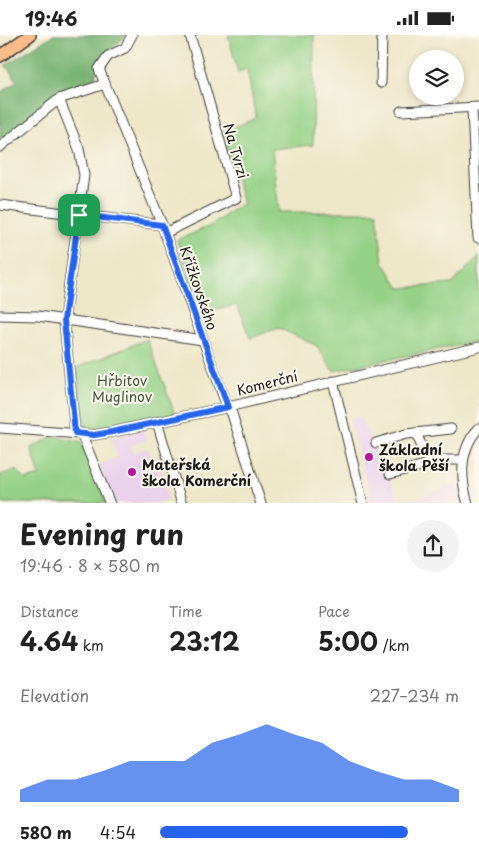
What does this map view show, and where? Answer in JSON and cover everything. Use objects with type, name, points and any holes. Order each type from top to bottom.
[{"type":"main road","points":[[0,56],[30,35]]},
{"type":"street","name":"Křížkovského","points":[[132,35],[125,48],[108,56],[99,69],[164,229],[261,503]]},
{"type":"street","name":"Na Tvrzi","points":[[164,229],[236,198],[190,35]]},
{"type":"street","points":[[381,83],[382,35]]},
{"type":"street","points":[[0,147],[59,99],[105,84]]},
{"type":"street","points":[[59,99],[83,163],[84,175],[64,320],[78,433],[110,503]]},
{"type":"street","points":[[401,111],[475,107],[478,238]]},
{"type":"street","points":[[0,205],[79,215],[164,229]]},
{"type":"street","points":[[0,315],[38,316],[203,340]]},
{"type":"street","name":"Komerční","points":[[0,428],[78,433],[112,432],[228,407],[479,347]]},
{"type":"street","points":[[333,381],[363,503]]},
{"type":"street","points":[[157,422],[182,503]]},
{"type":"street","points":[[468,503],[463,488],[463,453],[479,428]]},
{"type":"street","points":[[376,443],[416,433],[452,429]]},
{"type":"street","points":[[416,433],[429,463]]},
{"type":"street","points":[[390,474],[444,460],[463,460]]},
{"type":"shaded area","name":"Základní škola Pěší","points":[[360,417],[400,503],[372,503],[349,420]]},
{"type":"shaded area","name":"Mateřská škola Komerční","points":[[144,430],[147,440],[131,445],[133,453],[148,448],[152,461],[159,462],[168,499],[155,503],[114,503],[99,464],[117,458],[111,438]]},
{"type":"shaded area","name":"Základní škola Pěší","points":[[457,483],[462,503],[405,503]]},
{"type":"green space","points":[[53,35],[127,35],[99,59],[95,77],[55,95],[0,142],[0,93],[17,81],[5,65]]},
{"type":"green space","points":[[228,35],[314,35],[313,145],[272,149],[279,212],[377,212],[383,262],[400,288],[452,284],[479,256],[479,341],[333,371],[317,346],[279,328],[250,338],[237,305],[201,314],[177,240],[210,226],[243,203],[222,132],[256,118],[247,69],[238,72]]},
{"type":"green space","name":"Hřbitov Muglinov","points":[[147,339],[175,414],[86,430],[76,368]]},
{"type":"green space","points":[[53,436],[82,443],[106,503],[0,503],[0,475],[17,470],[25,480],[40,476],[31,448]]},
{"type":"place","name":"Základní škola Pěší","points":[[369,457]]},
{"type":"place","name":"Mateřská škola Komerční","points":[[132,472]]},
{"type":"route","points":[[79,215],[162,225],[228,407],[112,432],[94,435],[75,433],[64,320],[79,215]]}]
